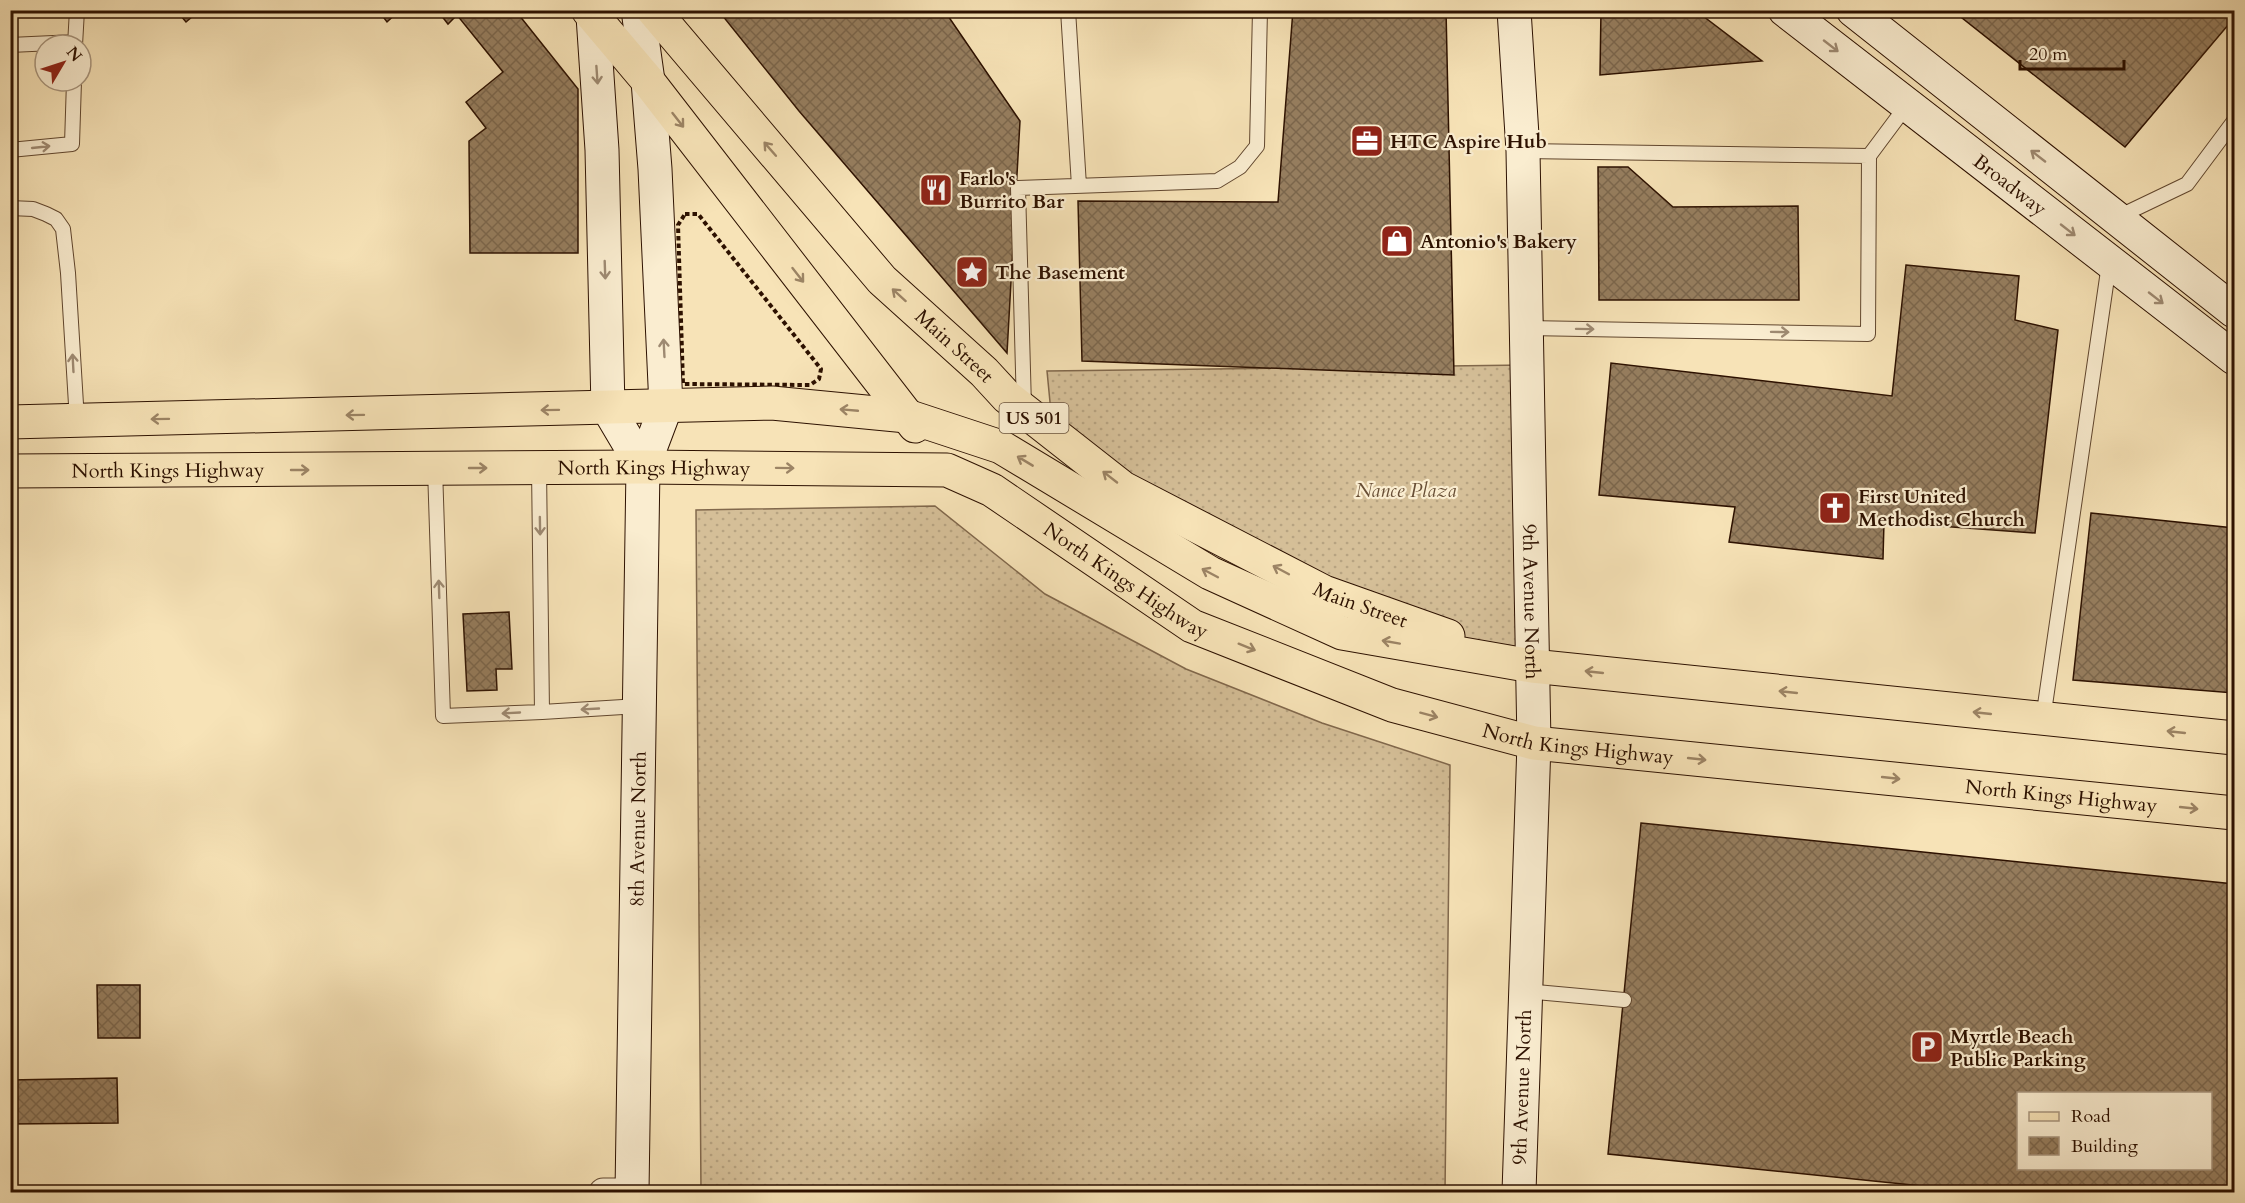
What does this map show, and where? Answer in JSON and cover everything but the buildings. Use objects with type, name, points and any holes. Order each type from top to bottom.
[{"type":"main road","name":"Main Street","points":[[653,10],[882,280],[984,372],[1007,397],[1123,488],[1324,592],[1532,666]]},
{"type":"main road","points":[[590,13],[648,81],[947,470]]},
{"type":"main road","points":[[10,422],[772,403],[907,416],[1001,447],[1209,573],[1342,633],[1532,666],[2235,738]]},
{"type":"main road","name":"North Kings Highway","points":[[10,471],[643,467],[947,470],[992,490],[1192,626],[1392,705],[1534,743],[2235,813]]},
{"type":"street","points":[[638,10],[648,81],[656,179],[666,406],[643,467]]},
{"type":"street","name":"9th Avenue North","points":[[1514,10],[1523,151],[1534,743],[1519,1192]]},
{"type":"street","name":"Broadway","points":[[1785,10],[2235,358]]},
{"type":"street","name":"Broadway","points":[[1853,10],[2235,311]]},
{"type":"street","points":[[590,13],[602,150],[608,408],[643,467]]},
{"type":"street","points":[[2110,262],[2116,218]]},
{"type":"street","name":"8th Avenue North","points":[[632,1192],[643,467]]},
{"type":"street","points":[[603,1192],[632,1192]]},
{"type":"lane","points":[[76,33],[77,10]]},
{"type":"lane","points":[[1068,10],[1079,186]]},
{"type":"lane","points":[[1025,411],[1018,188],[1217,181],[1240,167],[1257,146],[1260,10]]},
{"type":"lane","points":[[10,45],[33,45]]},
{"type":"lane","points":[[10,150],[72,144],[74,93]]},
{"type":"lane","points":[[1527,328],[1868,334],[1869,156],[1907,105]]},
{"type":"lane","points":[[2116,218],[2187,184],[2235,121]]},
{"type":"lane","points":[[1523,151],[1869,156]]},
{"type":"lane","points":[[10,208],[33,209],[46,214],[56,219],[63,229],[68,273],[76,421]]},
{"type":"lane","points":[[2043,719],[2110,262]]},
{"type":"lane","points":[[435,468],[443,716],[639,706]]},
{"type":"lane","points":[[539,468],[542,712]]},
{"type":"lane","points":[[1526,992],[1624,1000]]},
{"type":"path","points":[[685,214],[698,214],[821,369],[819,379],[810,385],[683,384],[678,225],[685,214]]},
{"type":"green space","name":"Nance Plaza","points":[[1528,365],[1532,666],[1324,592],[1053,433],[1047,371]]},
{"type":"green space","points":[[935,506],[1045,594],[1186,669],[1322,723],[1450,765],[1445,1192],[701,1192],[696,510]]},
{"type":"place","name":"HTC Aspire Hub","points":[[1367,141]]},
{"type":"place","name":"Farlo's Burrito Bar","points":[[936,190]]},
{"type":"place","name":"Antonio's Bakery","points":[[1397,241]]},
{"type":"place","name":"The Basement","points":[[972,272]]},
{"type":"place","name":"First United Methodist Church","points":[[1835,508]]},
{"type":"place","name":"Myrtle Beach Public Parking","points":[[1927,1047]]}]
